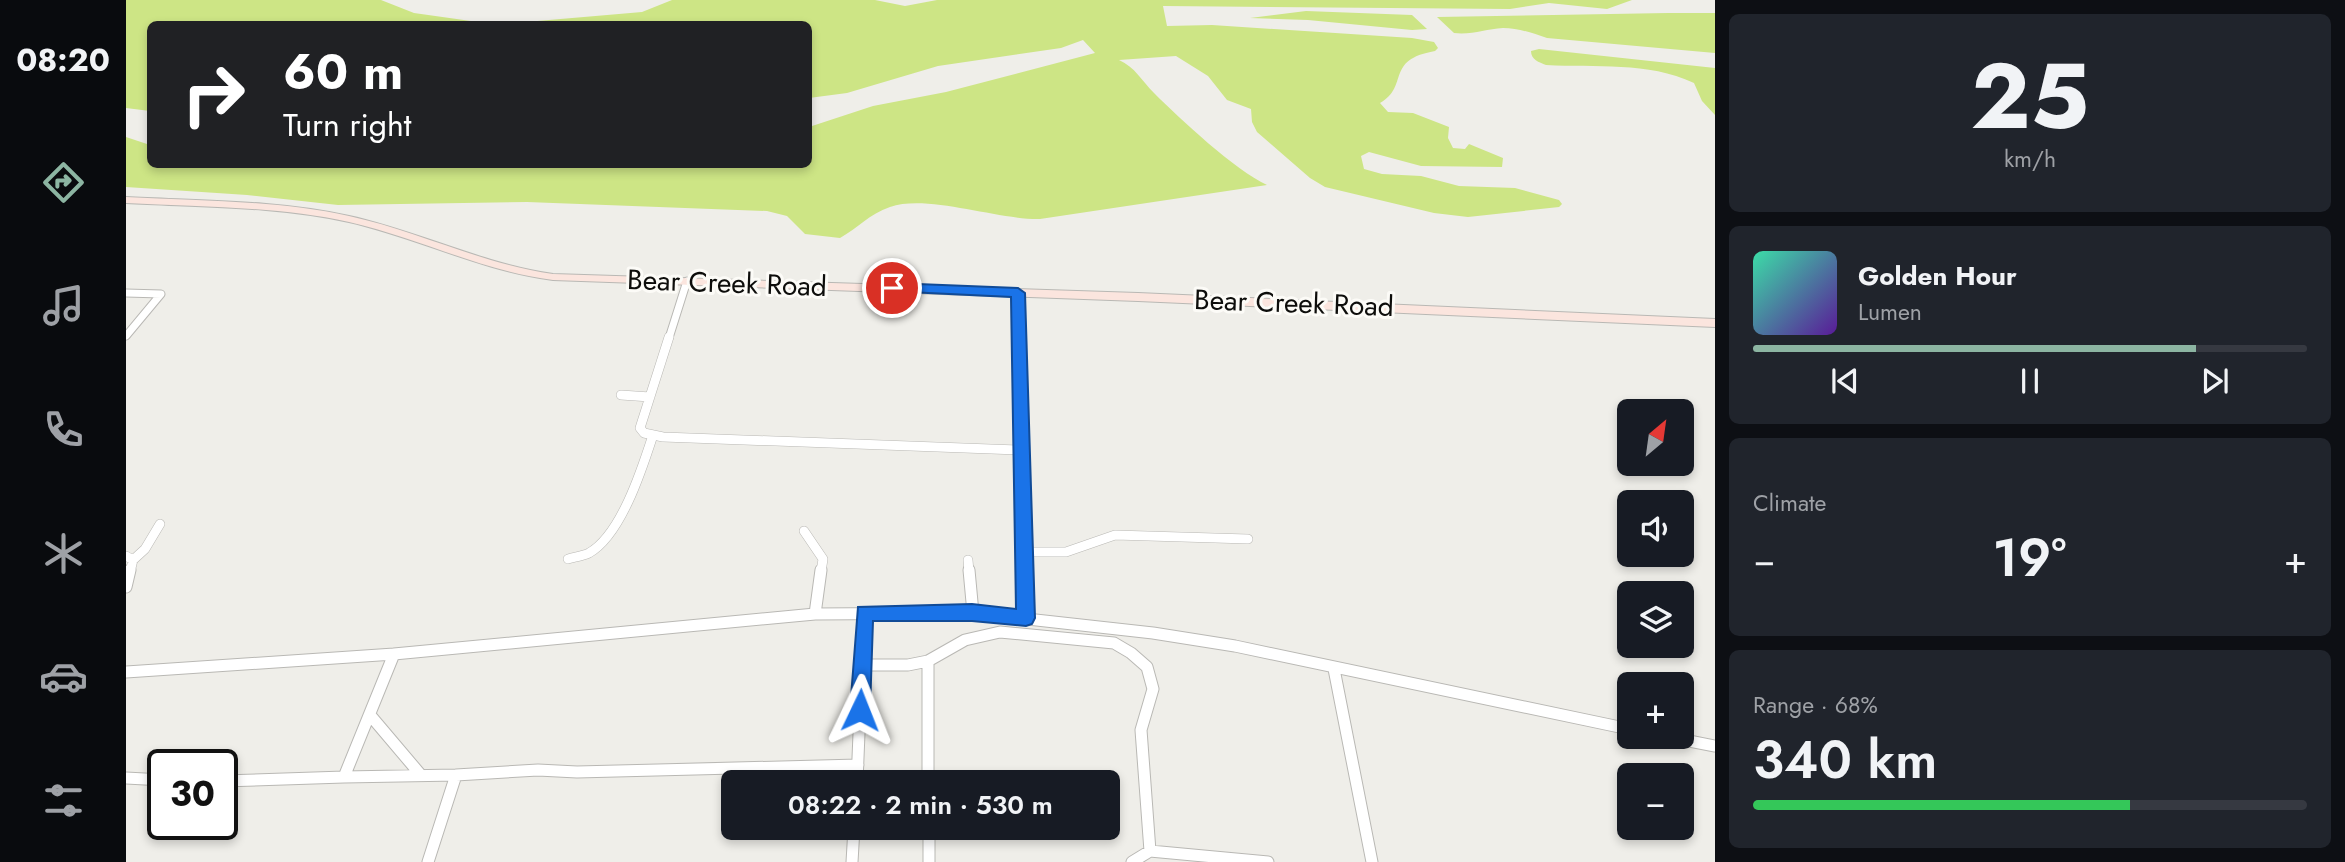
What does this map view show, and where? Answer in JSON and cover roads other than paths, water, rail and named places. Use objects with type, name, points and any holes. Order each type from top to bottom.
[{"type":"street","name":"Bear Creek Road","points":[[126,200],[246,207],[349,219],[505,269],[539,276],[1499,311],[1715,323]]},
{"type":"street","points":[[687,281],[640,428],[653,435],[1021,450]]},
{"type":"street","points":[[126,293],[161,294],[126,335]]},
{"type":"street","points":[[1018,293],[1026,618]]},
{"type":"street","points":[[621,395],[650,397]]},
{"type":"street","points":[[568,559],[590,553],[601,543],[631,495],[653,435]]},
{"type":"street","points":[[126,587],[130,558],[145,549],[160,524]]},
{"type":"street","points":[[804,531],[823,559],[816,614]]},
{"type":"street","points":[[1023,552],[1066,552],[1115,535],[1248,539]]},
{"type":"street","points":[[968,560],[972,613]]},
{"type":"street","points":[[858,770],[864,612]]},
{"type":"street","points":[[126,672],[394,654],[816,614],[972,613],[1194,639],[1617,727]]},
{"type":"street","points":[[861,665],[908,665],[928,661],[965,639],[1000,632],[1114,643],[1147,667],[1153,689],[1149,711],[1140,730],[1150,851]]},
{"type":"street","points":[[344,777],[394,654]]},
{"type":"street","points":[[928,661],[928,770]]},
{"type":"street","points":[[1334,669],[1371,862]]},
{"type":"street","points":[[370,715],[420,774]]},
{"type":"street","points":[[1694,742],[1715,746]]},
{"type":"street","points":[[238,780],[858,765]]},
{"type":"street","points":[[428,862],[456,775]]},
{"type":"street","points":[[126,778],[147,779]]},
{"type":"street","points":[[852,862],[853,840]]},
{"type":"street","points":[[929,840],[929,862]]},
{"type":"street","points":[[1132,862],[1150,851],[1268,862]]}]
